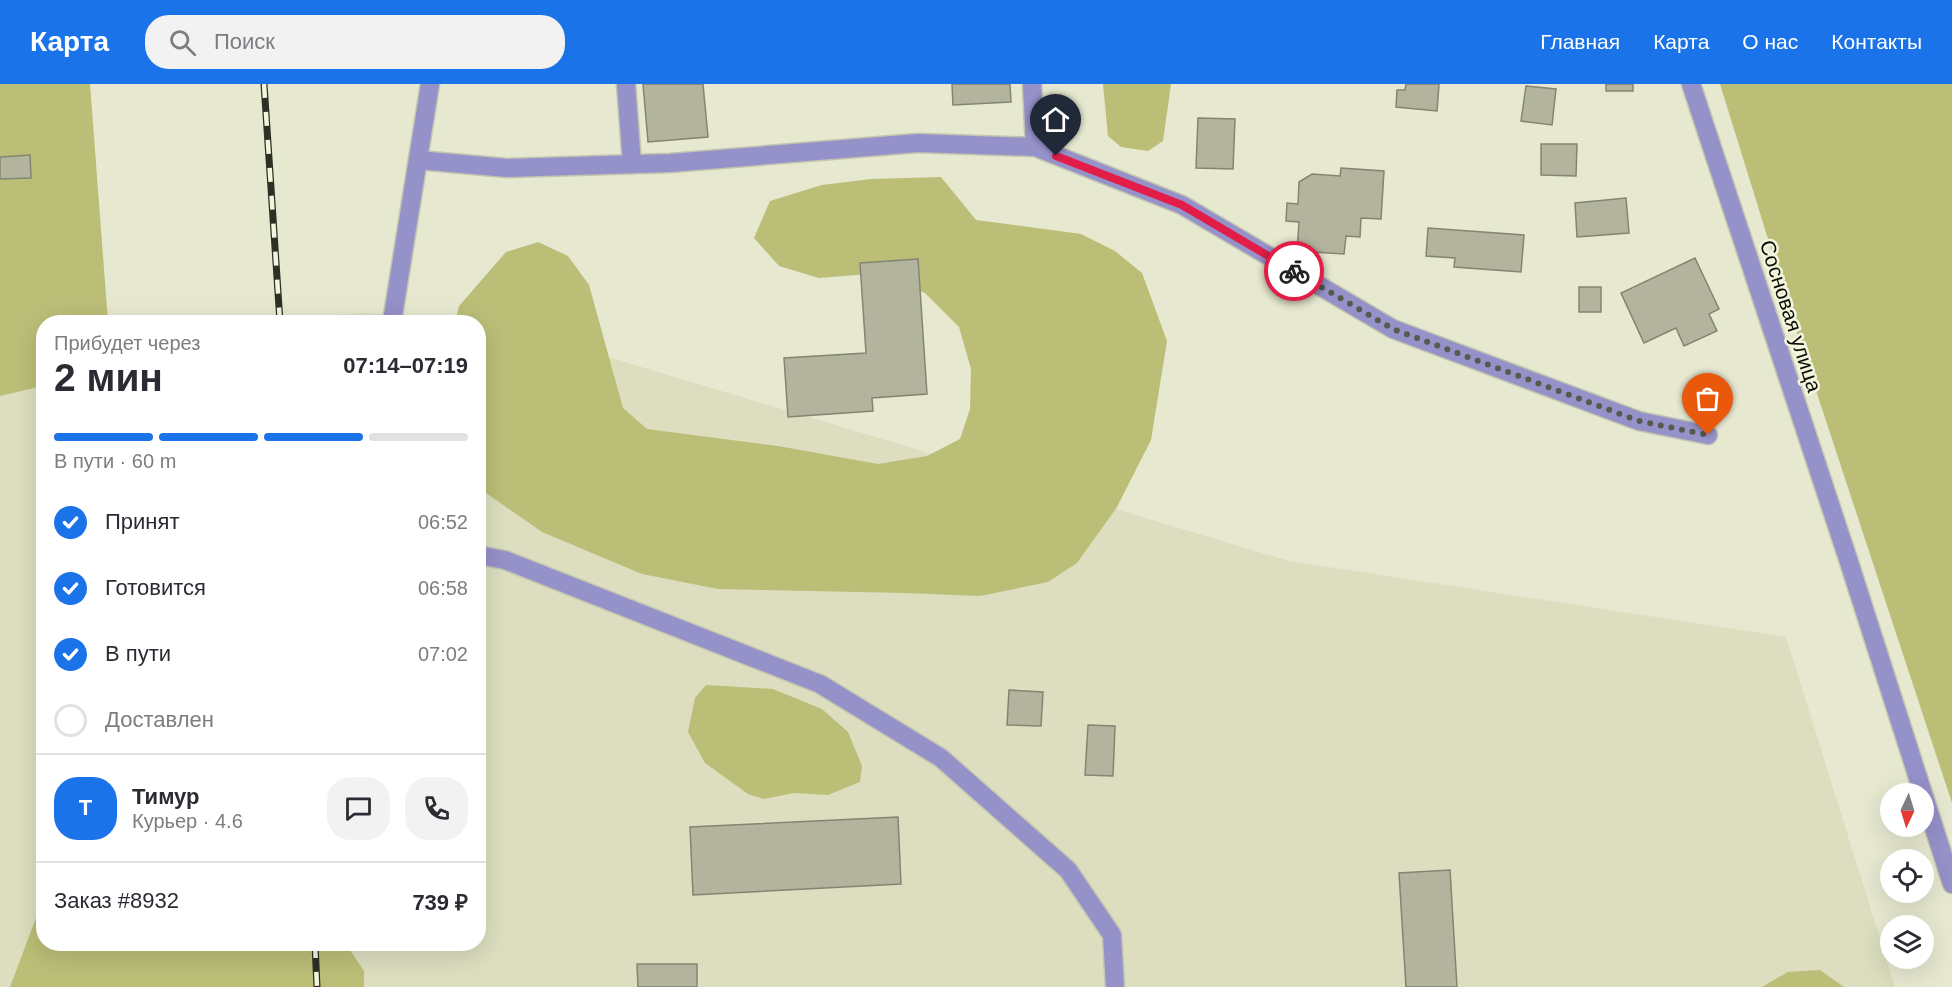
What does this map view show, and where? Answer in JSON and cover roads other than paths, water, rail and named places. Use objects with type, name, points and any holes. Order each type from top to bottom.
[{"type":"street","points":[[393,315],[430,84]]},
{"type":"street","points":[[626,84],[632,164]]},
{"type":"street","points":[[1032,84],[1035,147]]},
{"type":"street","name":"Сосновая улица","points":[[1691,84],[1849,562],[1952,884]]},
{"type":"street","points":[[418,160],[507,168],[670,163],[918,143],[1035,147],[1182,205],[1393,329],[1639,421],[1708,435]]},
{"type":"street","points":[[486,557],[516,564],[820,684],[941,758],[1068,870],[1112,935],[1115,987]]},
{"type":"railway","points":[[264,84],[280,315]]},
{"type":"railway","points":[[315,951],[317,987]]}]
